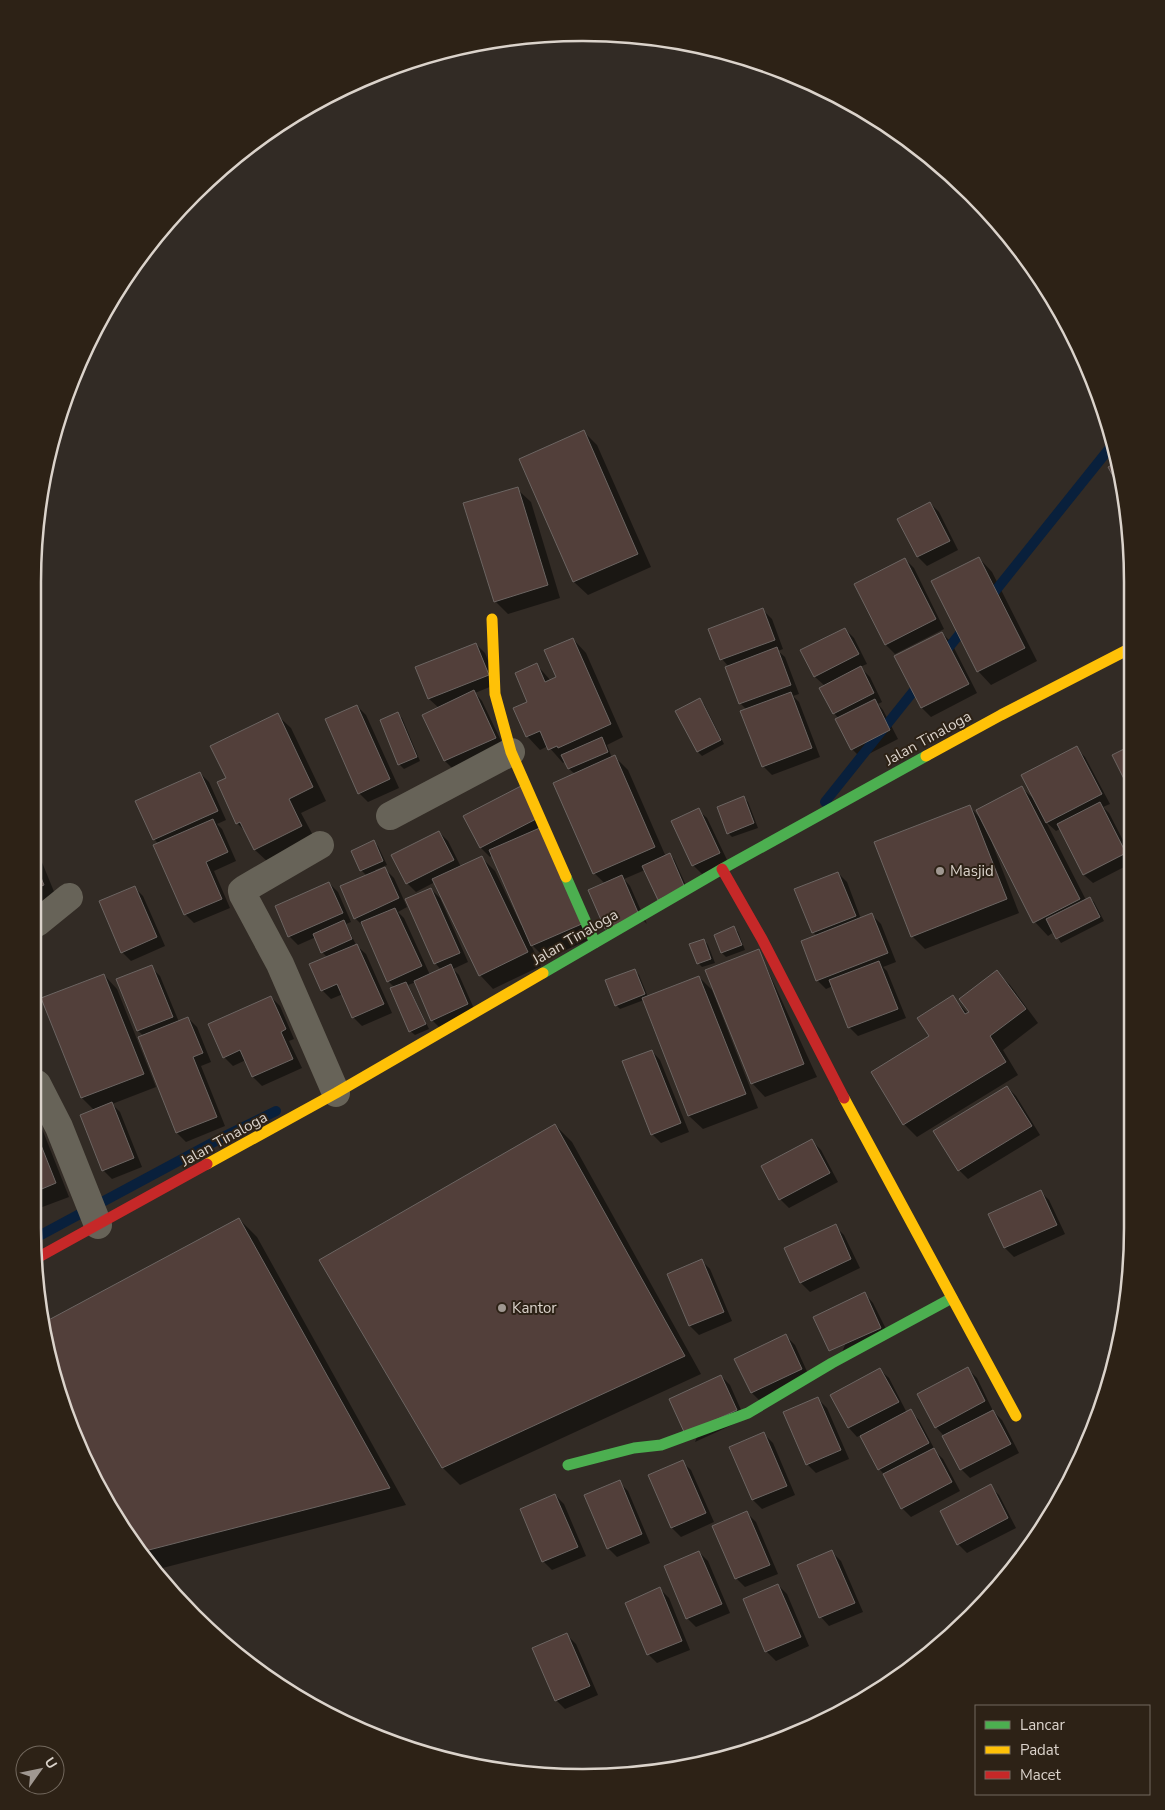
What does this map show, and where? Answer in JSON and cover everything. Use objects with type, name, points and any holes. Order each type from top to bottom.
[{"type":"street","points":[[492,619],[495,694],[511,752],[595,943]]},
{"type":"street","name":"Jalan Tinaloga","points":[[42,1255],[336,1093],[722,870],[1001,715],[1124,652]]},
{"type":"street","points":[[390,816],[511,752]]},
{"type":"street","points":[[320,845],[242,891],[280,964],[336,1093]]},
{"type":"street","points":[[722,870],[762,939],[819,1053],[1016,1416]]},
{"type":"street","points":[[41,920],[69,898]]},
{"type":"street","points":[[41,1092],[59,1128],[98,1225]]},
{"type":"street","points":[[568,1465],[634,1448],[662,1445],[748,1413],[832,1362],[952,1298]]},
{"type":"building","points":[[584,430],[638,554],[573,582],[519,459]]},
{"type":"building","points":[[518,487],[548,585],[494,602],[463,503]]},
{"type":"building","points":[[930,502],[950,541],[917,557],[897,519]]},
{"type":"building","points":[[979,557],[1025,648],[977,672],[931,581]]},
{"type":"building","points":[[905,558],[936,619],[885,645],[854,584]]},
{"type":"building","points":[[763,608],[775,640],[720,660],[708,629]]},
{"type":"building","points":[[845,628],[859,654],[814,677],[800,650]]},
{"type":"building","points":[[942,632],[969,684],[921,708],[894,656]]},
{"type":"building","points":[[573,638],[611,724],[558,748],[557,746],[548,750],[540,731],[526,737],[513,708],[527,702],[515,673],[537,663],[545,682],[556,677],[544,650]]},
{"type":"building","points":[[476,643],[489,675],[428,699],[415,667]]},
{"type":"building","points":[[777,647],[791,685],[739,704],[725,667]]},
{"type":"building","points":[[861,666],[874,693],[833,714],[819,688]]},
{"type":"building","points":[[474,690],[496,738],[444,761],[422,715]]},
{"type":"building","points":[[791,692],[812,748],[762,767],[740,711]]},
{"type":"building","points":[[700,698],[721,740],[697,752],[675,711]]},
{"type":"building","points":[[875,699],[890,730],[851,750],[835,719]]},
{"type":"building","points":[[357,705],[390,779],[358,794],[325,719]]},
{"type":"building","points":[[398,712],[417,757],[398,765],[380,720]]},
{"type":"building","points":[[278,713],[313,787],[289,799],[302,826],[254,850],[240,822],[236,824],[217,782],[226,778],[210,746]]},
{"type":"building","points":[[602,737],[608,752],[568,769],[561,755]]},
{"type":"building","points":[[1077,746],[1102,794],[1046,823],[1021,775]]},
{"type":"building","points":[[1124,749],[1124,779],[1112,755]]},
{"type":"building","points":[[615,755],[655,847],[593,874],[553,783]]},
{"type":"building","points":[[200,772],[218,811],[153,840],[135,801]]},
{"type":"building","points":[[521,786],[538,818],[480,848],[463,816]]},
{"type":"building","points":[[1022,786],[1080,899],[1033,923],[976,810]]},
{"type":"building","points":[[744,796],[754,823],[727,834],[717,807]]},
{"type":"building","points":[[1100,802],[1124,849],[1124,854],[1083,875],[1057,824]]},
{"type":"building","name":"Masjid","points":[[970,805],[1007,899],[911,937],[874,842]]},
{"type":"building","points":[[699,808],[720,853],[692,866],[671,821]]},
{"type":"building","points":[[213,819],[228,852],[206,862],[222,899],[184,915],[153,845]]},
{"type":"building","points":[[542,827],[584,923],[531,946],[489,850]]},
{"type":"building","points":[[439,831],[454,860],[406,884],[391,855]]},
{"type":"building","points":[[374,840],[383,861],[360,871],[351,851]]},
{"type":"building","points":[[670,853],[685,888],[658,900],[642,866]]},
{"type":"building","points":[[482,856],[528,952],[479,976],[432,879]]},
{"type":"building","points":[[385,867],[399,898],[354,919],[340,886]]},
{"type":"building","points":[[838,872],[856,916],[812,933],[794,889]]},
{"type":"building","points":[[622,875],[639,915],[605,929],[588,890]]},
{"type":"building","points":[[329,882],[343,913],[288,937],[275,906]]},
{"type":"building","points":[[135,886],[157,937],[121,953],[99,901]]},
{"type":"building","points":[[431,888],[460,953],[434,964],[405,899]]},
{"type":"building","points":[[1090,897],[1100,917],[1056,939],[1046,919]]},
{"type":"building","points":[[395,908],[422,966],[387,982],[361,922]]},
{"type":"building","points":[[872,913],[888,953],[816,981],[801,941]]},
{"type":"building","points":[[344,920],[352,939],[321,953],[313,934]]},
{"type":"building","points":[[734,926],[742,945],[721,953],[714,935]]},
{"type":"building","points":[[704,939],[711,959],[697,964],[689,944]]},
{"type":"building","points":[[357,944],[384,1004],[352,1018],[337,984],[321,991],[309,964]]},
{"type":"building","points":[[759,949],[804,1064],[751,1084],[705,970]]},
{"type":"building","points":[[879,961],[898,1009],[848,1028],[829,980]]},
{"type":"building","points":[[451,964],[468,1004],[431,1021],[414,981]]},
{"type":"building","points":[[152,965],[173,1017],[137,1031],[116,979]]},
{"type":"building","points":[[635,969],[645,994],[615,1006],[605,980]]},
{"type":"building","points":[[997,970],[1026,1009],[990,1036],[1006,1062],[903,1125],[871,1072],[929,1036],[917,1018],[953,995],[965,1014],[969,1012],[959,999]]},
{"type":"building","points":[[104,974],[144,1074],[81,1098],[41,998]]},
{"type":"building","points":[[699,976],[746,1094],[688,1116],[642,998]]},
{"type":"building","points":[[406,982],[426,1024],[409,1032],[390,988]]},
{"type":"building","points":[[271,996],[286,1029],[281,1032],[293,1059],[252,1077],[240,1050],[223,1058],[208,1024]]},
{"type":"building","points":[[188,1017],[203,1053],[193,1057],[217,1117],[176,1133],[138,1037]]},
{"type":"building","points":[[652,1050],[681,1123],[651,1135],[622,1061]]},
{"type":"building","points":[[1007,1086],[1032,1126],[958,1171],[933,1131]]},
{"type":"building","points":[[112,1102],[134,1158],[102,1171],[80,1115]]},
{"type":"building","name":"Kantor","points":[[555,1124],[685,1356],[442,1468],[319,1260]]},
{"type":"building","points":[[812,1139],[830,1173],[779,1200],[761,1166]]},
{"type":"building","points":[[41,1145],[56,1183],[41,1189]]},
{"type":"building","points":[[1041,1190],[1057,1225],[1004,1248],[988,1214]]},
{"type":"building","points":[[239,1218],[390,1488],[148,1550],[114,1498],[82,1435],[60,1368],[50,1319]]},
{"type":"building","points":[[836,1224],[851,1259],[800,1283],[784,1248]]},
{"type":"building","points":[[702,1259],[724,1312],[689,1326],[667,1274]]},
{"type":"building","points":[[865,1292],[881,1328],[829,1351],[813,1317]]},
{"type":"building","points":[[786,1334],[802,1369],[751,1393],[734,1359]]},
{"type":"building","points":[[968,1367],[985,1401],[935,1428],[917,1394]]},
{"type":"building","points":[[880,1368],[899,1402],[848,1428],[830,1395]]},
{"type":"building","points":[[721,1375],[737,1410],[685,1434],[669,1399]]},
{"type":"building","points":[[818,1397],[841,1450],[806,1465],[783,1412]]},
{"type":"building","points":[[911,1409],[929,1443],[878,1470],[860,1436]]},
{"type":"building","points":[[993,1410],[1011,1444],[960,1470],[942,1436]]},
{"type":"building","points":[[764,1432],[787,1486],[752,1500],[729,1447]]},
{"type":"building","points":[[934,1448],[952,1482],[901,1509],[883,1474]]},
{"type":"building","points":[[683,1460],[706,1513],[671,1528],[648,1475]]},
{"type":"building","points":[[620,1480],[642,1534],[607,1549],[584,1495]]},
{"type":"building","points":[[991,1484],[1008,1518],[957,1545],[940,1511]]},
{"type":"building","points":[[555,1494],[578,1547],[542,1562],[520,1509]]},
{"type":"building","points":[[747,1511],[770,1565],[735,1579],[712,1526]]},
{"type":"building","points":[[832,1550],[855,1603],[819,1618],[797,1565]]},
{"type":"building","points":[[699,1551],[722,1604],[686,1619],[664,1566]]},
{"type":"building","points":[[778,1584],[801,1637],[765,1652],[743,1599]]},
{"type":"building","points":[[660,1587],[682,1641],[647,1655],[625,1603]]},
{"type":"building","points":[[567,1633],[590,1686],[555,1701],[532,1648]]},
{"type":"waterway","points":[[988,600],[1107,451]]},
{"type":"waterway","points":[[942,656],[966,626]]},
{"type":"waterway","points":[[825,802],[920,683]]},
{"type":"waterway","points":[[41,1235],[225,1136],[276,1111]]},
{"type":"traffic: fast","points":[[543,973],[722,869],[926,756]]},
{"type":"traffic: fast","points":[[566,877],[595,943]]},
{"type":"traffic: fast","points":[[568,1465],[634,1448],[661,1445],[748,1413],[832,1363],[952,1298]]},
{"type":"traffic: slow","points":[[492,619],[495,694],[511,752],[566,877]]},
{"type":"traffic: slow","points":[[926,756],[1124,652]]},
{"type":"traffic: slow","points":[[207,1164],[336,1093],[543,973]]},
{"type":"traffic: slow","points":[[844,1098],[1016,1416]]},
{"type":"traffic: jam","points":[[722,869],[762,939],[844,1098]]},
{"type":"traffic: jam","points":[[42,1255],[207,1164]]},
{"type":"place","name":"Masjid","points":[[940,871]]},
{"type":"place","name":"Kantor","points":[[502,1308]]}]
